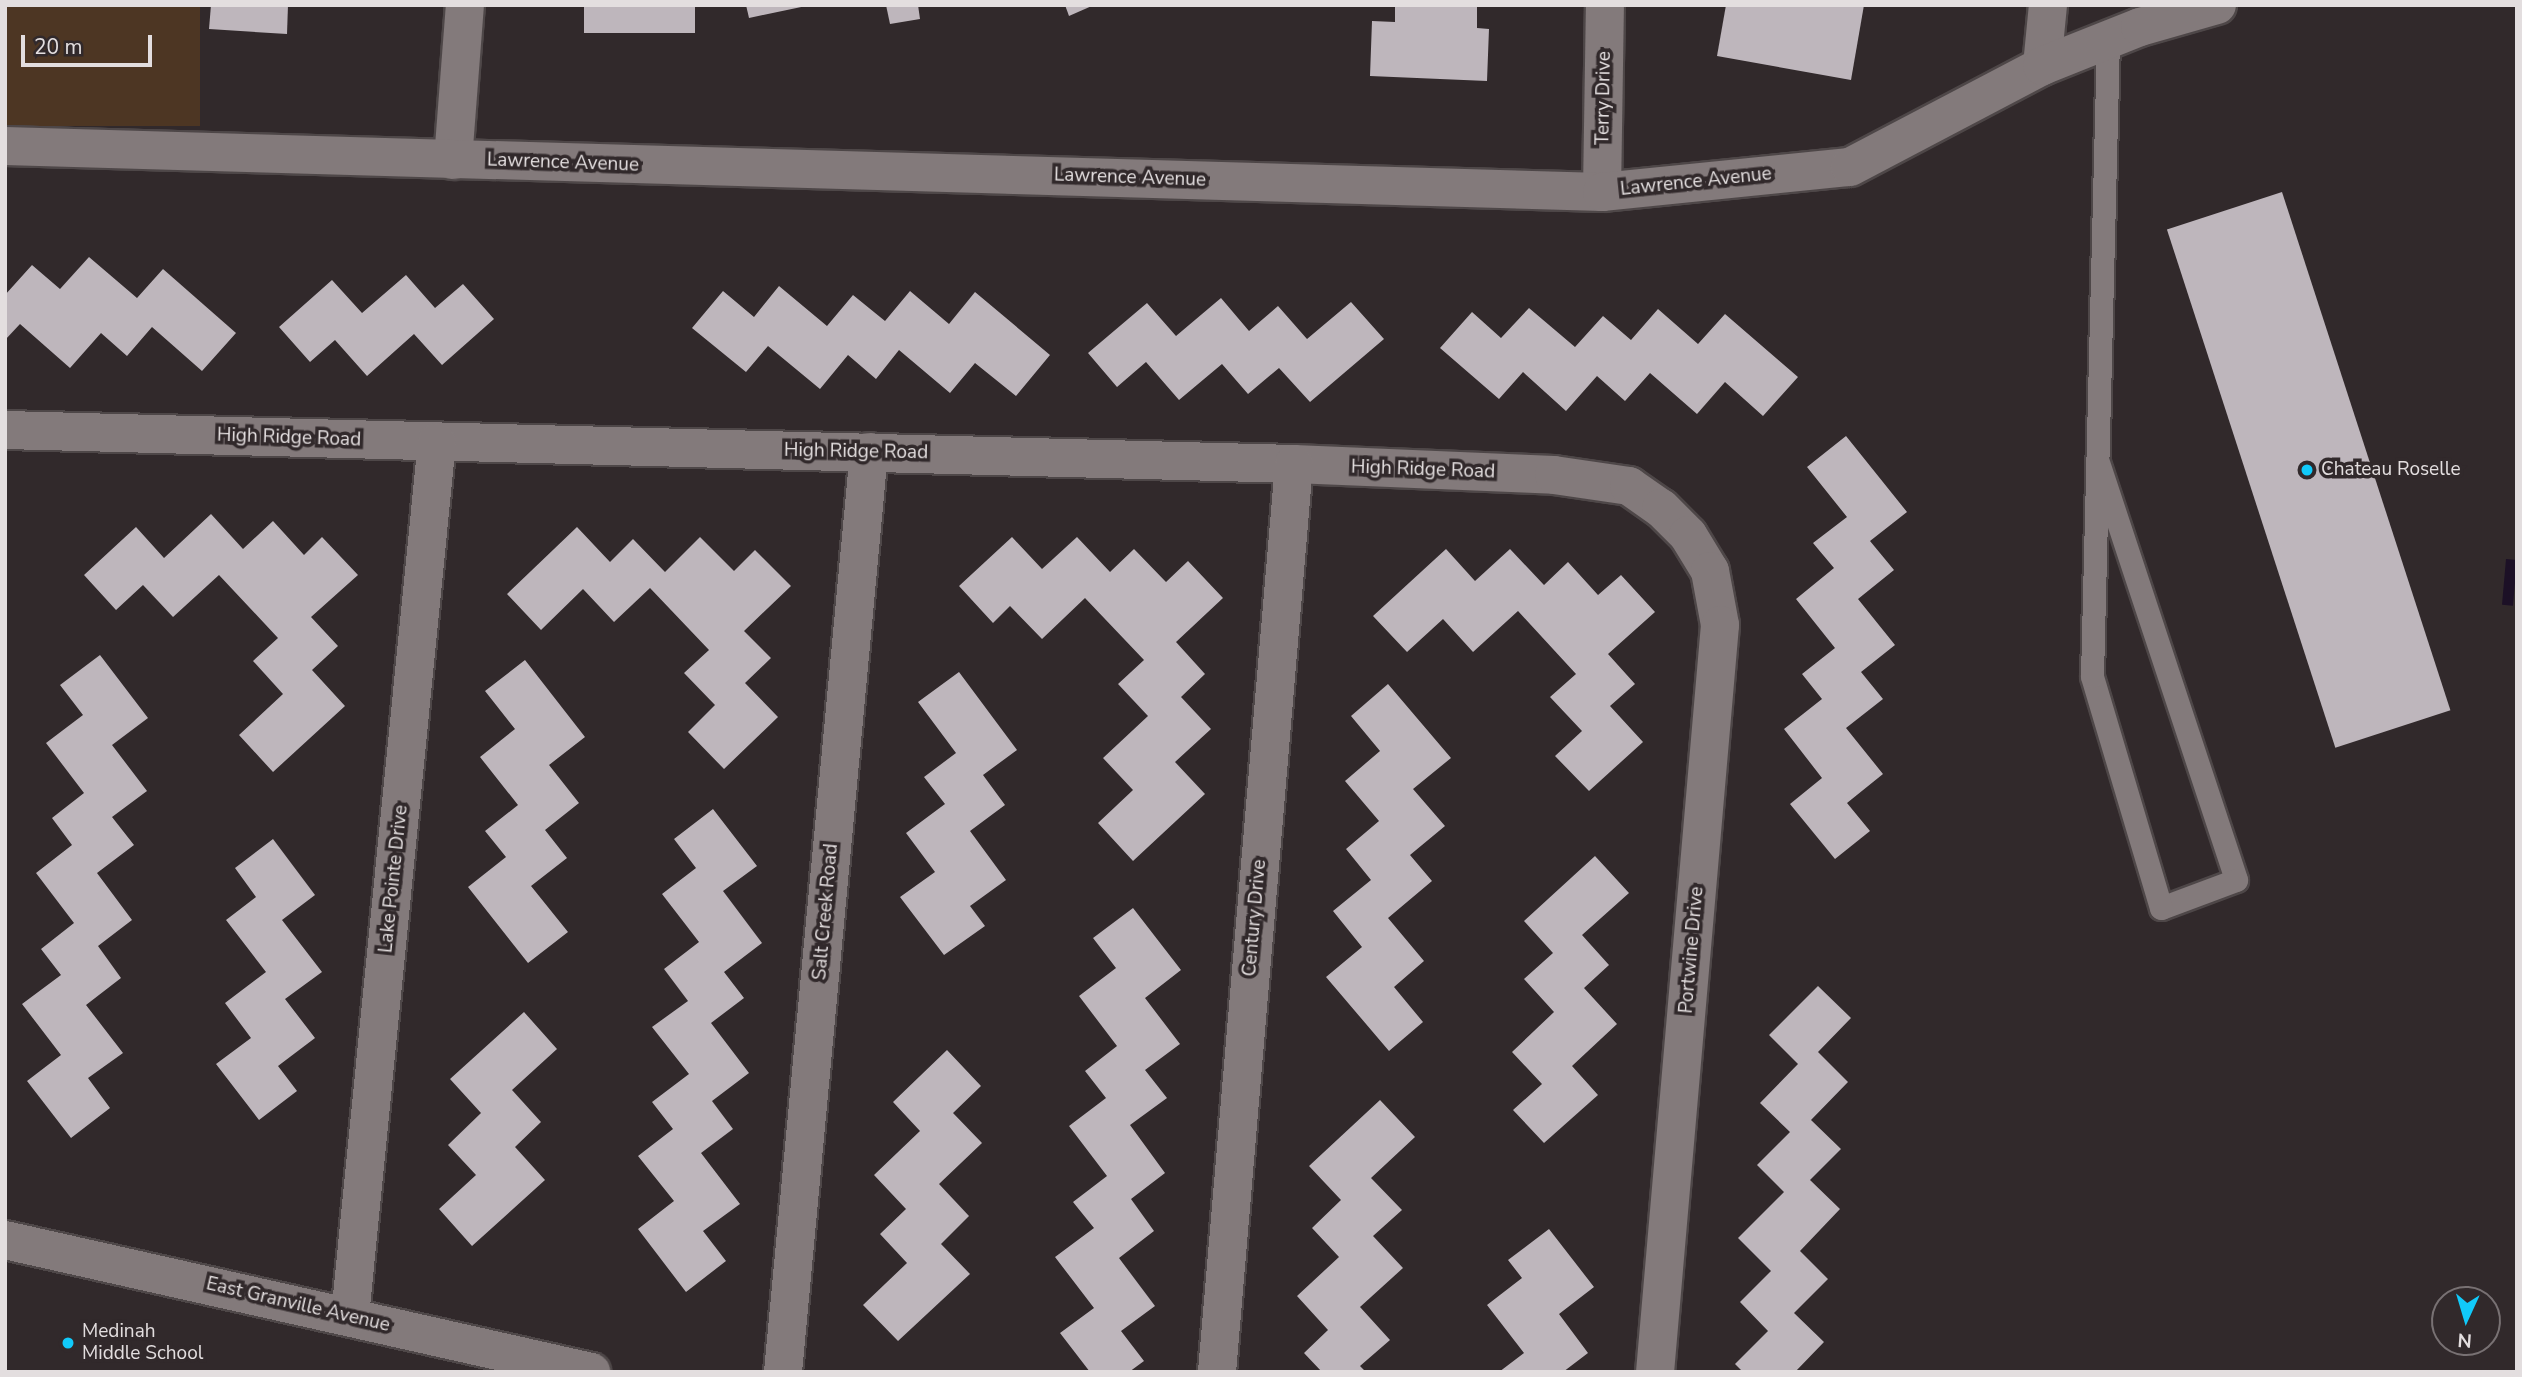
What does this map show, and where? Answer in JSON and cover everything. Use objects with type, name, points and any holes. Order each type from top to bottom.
[{"type":"street","points":[[453,160],[465,5]]},
{"type":"street","name":"Terry Drive","points":[[1602,192],[1605,5]]},
{"type":"street","points":[[2042,66],[2048,5]]},
{"type":"street","name":"Lawrence Avenue","points":[[5,146],[1602,192],[1850,167],[2042,66],[2140,27],[2217,5]]},
{"type":"street","name":"High Ridge Road","points":[[5,429],[1294,464],[1600,480],[1629,486],[1661,508],[1688,535]]},
{"type":"street","name":"Lake Pointe Drive","points":[[350,1316],[437,442]]},
{"type":"street","name":"Salt Creek Road","points":[[783,1372],[870,452]]},
{"type":"street","name":"Century Drive","points":[[1217,1372],[1294,464]]},
{"type":"street","name":"Portwine Drive","points":[[1655,1372],[1720,625],[1710,571],[1688,535]]},
{"type":"street","name":"East Granville Avenue","points":[[5,1240],[350,1316],[527,1365],[591,1372]]},
{"type":"lane","points":[[2098,462],[2236,880],[2161,908],[2092,676],[2108,40]]},
{"type":"shaded area","points":[[5,5],[200,5],[200,126],[5,126]]},
{"type":"shaded area","points":[[2506,559],[2517,560],[2513,606],[2502,605]]},
{"type":"building","points":[[211,5],[288,5],[287,34],[209,29]]},
{"type":"building","points":[[584,5],[695,5],[695,33],[584,33]]},
{"type":"building","points":[[746,5],[806,5],[806,6],[749,18]]},
{"type":"building","points":[[886,5],[918,5],[920,19],[890,24]]},
{"type":"building","points":[[1065,5],[1094,5],[1069,16]]},
{"type":"building","points":[[1395,5],[1477,5],[1477,28],[1489,29],[1487,81],[1370,76],[1372,21],[1395,22]]},
{"type":"building","points":[[1726,5],[1864,5],[1851,80],[1717,56]]},
{"type":"building","name":"Chateau Roselle","points":[[2282,192],[2450,710],[2335,748],[2167,229]]},
{"type":"building","points":[[89,257],[137,298],[163,269],[236,333],[202,371],[152,327],[127,356],[101,333],[70,368],[20,324],[5,340],[5,295],[32,265],[60,289]]},
{"type":"building","points":[[406,275],[435,308],[463,284],[494,319],[442,365],[414,334],[367,376],[335,340],[310,362],[279,327],[332,280],[362,313]]},
{"type":"building","points":[[779,286],[827,326],[853,295],[885,321],[910,291],[949,324],[975,292],[1050,355],[1016,396],[975,363],[950,393],[899,350],[876,379],[848,355],[820,389],[768,346],[746,372],[692,328],[723,291],[754,317]]},
{"type":"building","points":[[1221,298],[1249,331],[1278,306],[1307,339],[1351,302],[1384,339],[1310,402],[1279,368],[1248,394],[1222,364],[1179,400],[1146,362],[1117,387],[1088,353],[1147,303],[1176,336]]},
{"type":"building","points":[[1529,308],[1575,347],[1603,316],[1631,340],[1658,309],[1698,344],[1725,314],[1798,377],[1763,416],[1725,382],[1697,414],[1650,373],[1625,401],[1597,376],[1566,411],[1523,372],[1499,399],[1440,348],[1472,312],[1501,338]]},
{"type":"building","points":[[1846,436],[1907,512],[1870,541],[1894,570],[1858,599],[1895,645],[1861,672],[1883,699],[1846,728],[1883,774],[1847,803],[1870,831],[1835,859],[1790,804],[1822,778],[1784,729],[1822,699],[1802,674],[1835,648],[1796,599],[1834,568],[1813,543],[1847,517],[1807,467]]},
{"type":"building","points":[[211,514],[243,549],[273,521],[304,555],[322,537],[358,575],[311,617],[338,646],[312,670],[345,706],[273,772],[239,735],[283,694],[253,661],[278,638],[219,575],[173,617],[143,585],[116,610],[84,575],[136,527],[164,558]]},
{"type":"building","points":[[577,527],[610,562],[633,539],[665,572],[700,537],[734,571],[755,550],[791,586],[744,631],[771,658],[745,683],[778,717],[724,769],[688,732],[715,705],[684,673],[709,650],[650,588],[614,622],[583,589],[541,630],[507,594]]},
{"type":"building","points":[[1012,537],[1042,569],[1077,537],[1110,572],[1134,549],[1166,582],[1188,561],[1223,598],[1176,642],[1205,674],[1181,697],[1211,729],[1175,762],[1205,794],[1133,861],[1098,823],[1133,790],[1103,758],[1148,716],[1118,684],[1144,660],[1085,598],[1042,639],[1010,606],[993,623],[959,586]]},
{"type":"building","points":[[1446,549],[1475,581],[1510,549],[1544,585],[1568,562],[1598,595],[1621,575],[1655,612],[1608,654],[1635,684],[1610,706],[1643,742],[1589,791],[1555,756],[1582,731],[1550,697],[1576,674],[1518,611],[1473,652],[1443,619],[1407,652],[1373,616]]},
{"type":"building","points":[[100,655],[148,718],[112,745],[147,791],[112,817],[134,845],[97,873],[132,920],[98,946],[121,978],[86,1005],[123,1053],[88,1078],[110,1108],[71,1138],[27,1081],[61,1055],[22,1004],[61,975],[41,949],[74,923],[36,873],[72,845],[52,818],[84,793],[46,743],[83,715],[60,685]]},
{"type":"building","points":[[525,660],[585,737],[549,765],[579,803],[545,830],[567,858],[531,886],[568,932],[528,963],[468,887],[506,857],[485,831],[518,805],[480,757],[515,729],[485,691]]},
{"type":"building","points":[[959,672],[1017,750],[983,775],[1005,805],[970,831],[1006,880],[970,906],[985,926],[944,955],[900,897],[935,872],[906,833],[945,804],[924,777],[956,753],[918,702]]},
{"type":"building","points":[[1388,684],[1451,758],[1413,789],[1445,826],[1410,855],[1432,881],[1388,918],[1424,961],[1394,987],[1423,1022],[1389,1051],[1326,977],[1362,947],[1333,911],[1371,880],[1346,849],[1379,821],[1345,781],[1380,751],[1351,716]]},
{"type":"building","points":[[713,809],[757,866],[723,891],[762,943],[724,972],[744,998],[711,1023],[749,1073],[712,1101],[733,1129],[701,1153],[740,1204],[703,1231],[726,1261],[686,1292],[638,1229],[674,1201],[638,1156],[673,1129],[652,1102],[689,1074],[652,1027],[688,1001],[664,969],[699,942],[662,894],[696,868],[674,839]]},
{"type":"building","points":[[273,839],[315,895],[282,920],[322,972],[285,999],[315,1038],[278,1066],[297,1091],[259,1120],[216,1064],[251,1038],[225,1003],[266,972],[226,920],[256,897],[235,868]]},
{"type":"building","points":[[1595,856],[1629,893],[1582,935],[1609,965],[1584,988],[1617,1024],[1572,1066],[1598,1095],[1544,1143],[1513,1110],[1542,1084],[1512,1052],[1554,1012],[1524,979],[1553,953],[1524,921]]},
{"type":"building","points":[[1133,908],[1181,970],[1145,998],[1180,1044],[1145,1070],[1167,1098],[1130,1125],[1165,1173],[1131,1199],[1154,1231],[1119,1258],[1155,1306],[1121,1331],[1144,1361],[1129,1372],[1090,1372],[1060,1333],[1094,1308],[1055,1257],[1094,1228],[1073,1202],[1107,1176],[1069,1126],[1106,1098],[1085,1071],[1117,1046],[1079,996],[1116,968],[1093,938]]},
{"type":"building","points":[[1818,986],[1851,1018],[1818,1052],[1848,1082],[1811,1120],[1841,1149],[1810,1180],[1840,1209],[1800,1251],[1828,1279],[1794,1313],[1824,1342],[1795,1372],[1743,1372],[1735,1364],[1768,1331],[1740,1302],[1771,1271],[1738,1238],[1784,1192],[1757,1165],[1790,1132],[1760,1103],[1798,1064],[1769,1035]]},
{"type":"building","points":[[524,1012],[557,1049],[512,1090],[541,1122],[515,1147],[545,1180],[472,1246],[439,1209],[476,1175],[448,1145],[481,1113],[450,1079]]},
{"type":"building","points":[[947,1050],[981,1086],[953,1113],[982,1143],[939,1184],[969,1216],[941,1244],[970,1274],[898,1341],[863,1305],[907,1263],[880,1234],[906,1209],[874,1175],[920,1131],[893,1102]]},
{"type":"building","points":[[1380,1100],[1415,1137],[1371,1178],[1402,1210],[1373,1236],[1403,1268],[1360,1307],[1390,1340],[1360,1366],[1366,1372],[1322,1372],[1304,1353],[1328,1330],[1297,1296],[1339,1257],[1312,1228],[1341,1200],[1309,1166]]},
{"type":"building","points":[[1549,1229],[1594,1287],[1559,1314],[1588,1353],[1563,1372],[1499,1372],[1524,1353],[1487,1305],[1522,1278],[1508,1260]]},
{"type":"place","name":"Chateau Roselle","points":[[2307,470]]},
{"type":"place","name":"Medinah Middle School","points":[[68,1343]]}]
